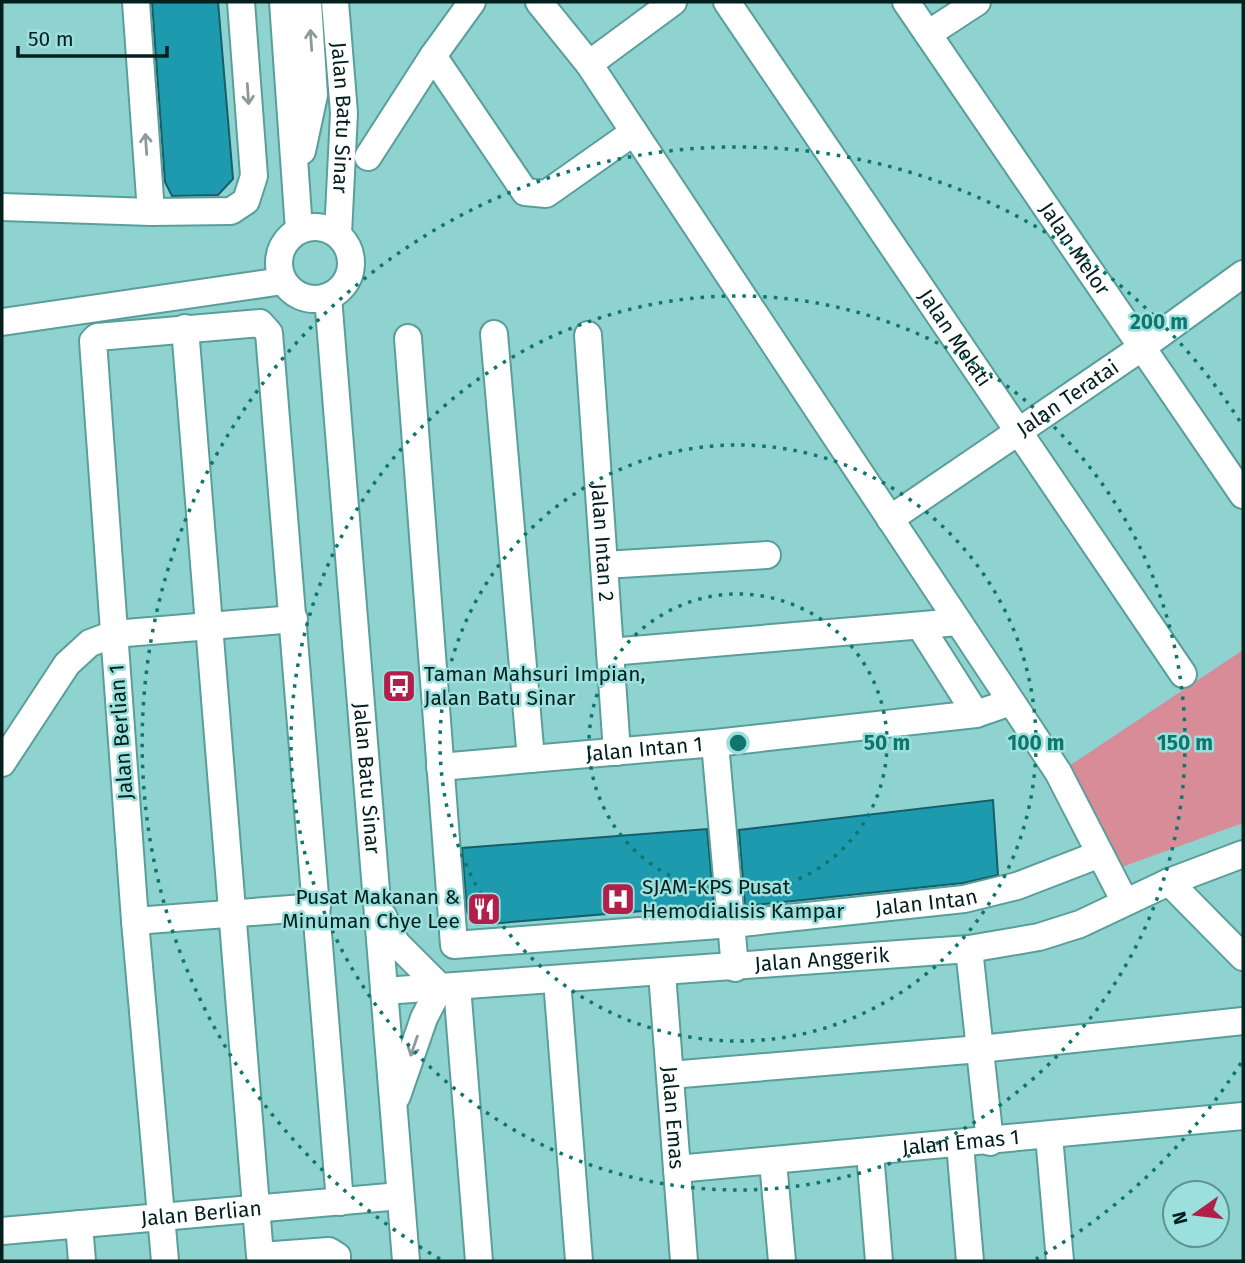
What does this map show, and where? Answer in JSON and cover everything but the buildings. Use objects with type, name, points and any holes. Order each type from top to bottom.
[{"type":"street","points":[[136,2],[151,212]]},
{"type":"street","points":[[2,207],[151,212],[231,211],[246,201],[254,176],[241,2]]},
{"type":"street","name":"Jalan Batu Sinar","points":[[283,2],[299,230]]},
{"type":"street","points":[[296,180],[314,96],[308,2]]},
{"type":"street","name":"Jalan Batu Sinar","points":[[335,2],[344,113],[338,234]]},
{"type":"street","name":"Jalan Batu Sinar","points":[[368,157],[433,56],[472,2]]},
{"type":"street","points":[[539,2],[589,64],[1058,772],[1125,902]]},
{"type":"street","points":[[589,64],[673,2]]},
{"type":"street","name":"Jalan Melati","points":[[727,2],[1182,674]]},
{"type":"street","name":"Jalan Melor","points":[[906,2],[1243,495]]},
{"type":"street","points":[[928,34],[977,2]]},
{"type":"street","points":[[433,56],[525,192],[545,194],[634,132]]},
{"type":"street","points":[[319,226],[338,234],[346,244],[351,269],[339,291],[328,297],[318,299],[298,295],[283,281],[279,270],[282,246],[299,230],[319,226]]},
{"type":"street","name":"Jalan Teratai","points":[[890,519],[1142,348],[1243,274]]},
{"type":"street","points":[[2,321],[283,281]]},
{"type":"street","name":"Jalan Batu Sinar","points":[[328,297],[406,1261]]},
{"type":"street","points":[[338,1261],[337,1256],[329,1251],[264,1257],[255,1209],[185,328],[260,323],[269,333],[340,1202]]},
{"type":"street","name":"Jalan Berlian 1","points":[[165,1261],[135,921],[93,341],[103,336],[185,328]]},
{"type":"street","points":[[494,334],[531,759]]},
{"type":"street","name":"Jalan Intan 2","points":[[588,335],[617,752]]},
{"type":"street","points":[[408,338],[440,767]]},
{"type":"street","points":[[604,565],[766,555]]},
{"type":"street","points":[[2,763],[67,664],[89,643],[114,634],[294,619]]},
{"type":"street","points":[[610,652],[958,622]]},
{"type":"street","points":[[920,626],[976,714]]},
{"type":"street","name":"Jalan Intan 1","points":[[440,767],[715,743],[976,714],[1011,702]]},
{"type":"street","points":[[715,743],[735,968]]},
{"type":"street","name":"Jalan Intan","points":[[440,767],[454,946],[732,923],[964,899],[1017,886],[1100,854]]},
{"type":"street","name":"Jalan Anggerik","points":[[384,991],[735,968],[969,949],[1039,937],[1080,924],[1169,882],[1243,854]]},
{"type":"street","points":[[1169,882],[1243,957]]},
{"type":"street","points":[[377,903],[396,943],[448,987],[479,1261]]},
{"type":"street","points":[[135,921],[317,907]]},
{"type":"street","points":[[969,949],[990,1142]]},
{"type":"street","name":"Jalan Emas","points":[[662,973],[684,1261]]},
{"type":"street","points":[[557,980],[579,1261]]},
{"type":"street","points":[[393,1108],[424,1018],[448,987]]},
{"type":"street","points":[[670,1075],[980,1049],[1243,1021]]},
{"type":"street","name":"Jalan Emas 1","points":[[677,1169],[990,1142],[1243,1116]]},
{"type":"street","points":[[1049,1136],[1060,1261]]},
{"type":"street","points":[[960,1144],[970,1261]]},
{"type":"street","points":[[870,1153],[879,1261]]},
{"type":"street","points":[[772,1162],[782,1261]]},
{"type":"street","name":"Jalan Berlian","points":[[2,1231],[400,1196]]},
{"type":"street","points":[[79,1224],[82,1261]]},
{"type":"shaded area","points":[[1243,650],[1243,823],[1119,868],[1066,768]]},
{"type":"place","name":"Taman Mahsuri Impian, Jalan Batu Sinar","points":[[399,686]]},
{"type":"place","name":"SJAM-KPS Pusat Hemodialisis Kampar","points":[[618,899]]},
{"type":"place","name":"Pusat Makanan & Minuman Chye Lee","points":[[484,909]]}]
